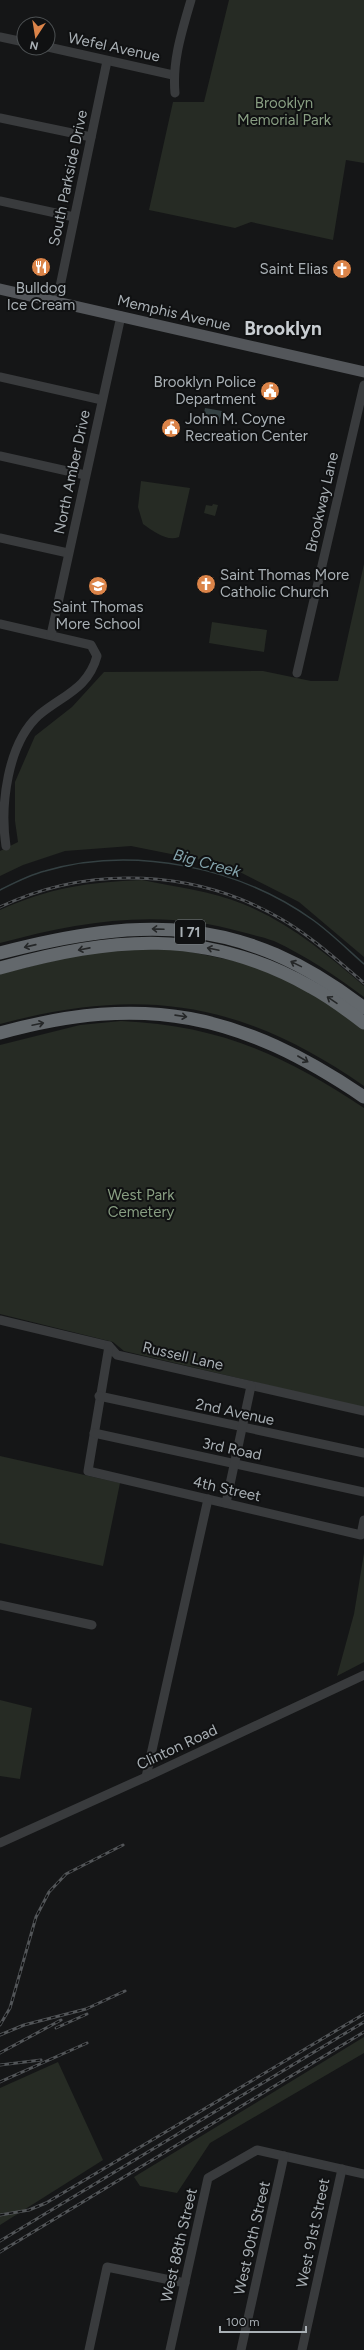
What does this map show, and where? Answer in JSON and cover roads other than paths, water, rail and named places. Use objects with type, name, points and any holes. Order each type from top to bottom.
[{"type":"highway","name":"I 71","points":[[0,954],[66,938],[117,930],[154,928],[200,933],[246,944],[284,958],[317,975],[364,1008]]},
{"type":"highway","points":[[0,968],[109,945],[153,942],[194,946],[246,958],[278,970],[312,987],[364,1023]]},
{"type":"highway","points":[[0,1033],[66,1018],[114,1012],[152,1012],[193,1017],[248,1033],[279,1046],[364,1097]]},
{"type":"main road","name":"Memphis Avenue","points":[[0,288],[364,372]]},
{"type":"street","points":[[175,93],[173,75],[177,52],[191,0]]},
{"type":"street","points":[[0,37],[16,40]]},
{"type":"street","name":"Wefel Avenue","points":[[56,49],[173,75]]},
{"type":"street","name":"South Parkside Drive","points":[[57,301],[107,60]]},
{"type":"street","points":[[0,118],[91,137]]},
{"type":"street","points":[[0,201],[74,217]]},
{"type":"street","name":"North Amber Drive","points":[[51,635],[121,316]]},
{"type":"street","points":[[0,377],[102,400]]},
{"type":"street","name":"Brookway Lane","points":[[297,673],[364,385]]},
{"type":"street","points":[[0,456],[85,475]]},
{"type":"street","points":[[0,538],[68,553]]},
{"type":"street","points":[[0,624],[91,645],[96,651],[95,662],[84,682],[39,716],[23,734],[10,762],[3,786],[3,833],[6,846]]},
{"type":"street","name":"Russell Lane","points":[[0,1320],[109,1346],[117,1355],[364,1411]]},
{"type":"street","points":[[94,1433],[99,1396],[109,1346]]},
{"type":"street","points":[[226,1503],[251,1386]]},
{"type":"street","name":"2nd Avenue","points":[[99,1396],[241,1428],[364,1453]]},
{"type":"street","name":"3rd Road","points":[[94,1433],[364,1492]]},
{"type":"street","name":"4th Street","points":[[94,1433],[88,1471],[360,1535],[364,1520]]},
{"type":"street","points":[[146,1777],[208,1499]]},
{"type":"street","points":[[0,1605],[92,1625]]},
{"type":"street","name":"Clinton Road","points":[[0,1843],[146,1777],[364,1675]]},
{"type":"street","name":"West 88th Street","points":[[170,2350],[208,2178],[257,2150],[284,2156]]},
{"type":"street","points":[[284,2156],[364,2174]]},
{"type":"street","name":"West 90th Street","points":[[241,2350],[284,2156]]},
{"type":"street","name":"West 91st Street","points":[[302,2350],[342,2169]]},
{"type":"street","points":[[89,2350],[107,2267],[185,2283]]},
{"type":"waterway","name":"Big Creek","points":[[0,890],[22,879],[39,873],[79,863],[114,860],[149,861],[184,866],[219,874],[252,886],[284,902],[320,925],[364,964]]},
{"type":"railway","points":[[0,907],[34,893],[70,884],[106,879],[143,878],[179,882],[215,890],[250,903],[283,920],[315,942],[364,983]]},
{"type":"railway","points":[[0,2025],[10,2008],[36,1917],[49,1892],[66,1874],[123,1845]]},
{"type":"railway","points":[[0,2035],[24,2025],[86,2009],[125,1991]]},
{"type":"railway","points":[[56,2028],[87,2014]]},
{"type":"railway","points":[[0,2215],[29,2210],[46,2203],[364,2014]]},
{"type":"railway","points":[[0,2053],[61,2020]]},
{"type":"railway","points":[[0,2241],[364,2022]]},
{"type":"railway","points":[[0,2252],[364,2032]]},
{"type":"railway","points":[[0,2082],[87,2043]]},
{"type":"railway","points":[[0,2065],[41,2060]]},
{"type":"place","name":"Bulldog Ice Cream","points":[[41,267]]},
{"type":"place","name":"Saint Elias","points":[[342,269]]},
{"type":"place","name":"Brooklyn Police Department","points":[[270,391]]},
{"type":"place","name":"John M. Coyne Recreation Center","points":[[171,428]]},
{"type":"place","name":"Saint Thomas More Catholic Church","points":[[206,584]]},
{"type":"place","name":"Saint Thomas More School","points":[[98,586]]},
{"type":"district","name":"Brooklyn","points":[[283,328]]},
{"type":"park label","name":"Brooklyn Memorial Park","points":[[284,112]]},
{"type":"park label","name":"West Park Cemetery","points":[[141,1204]]}]
